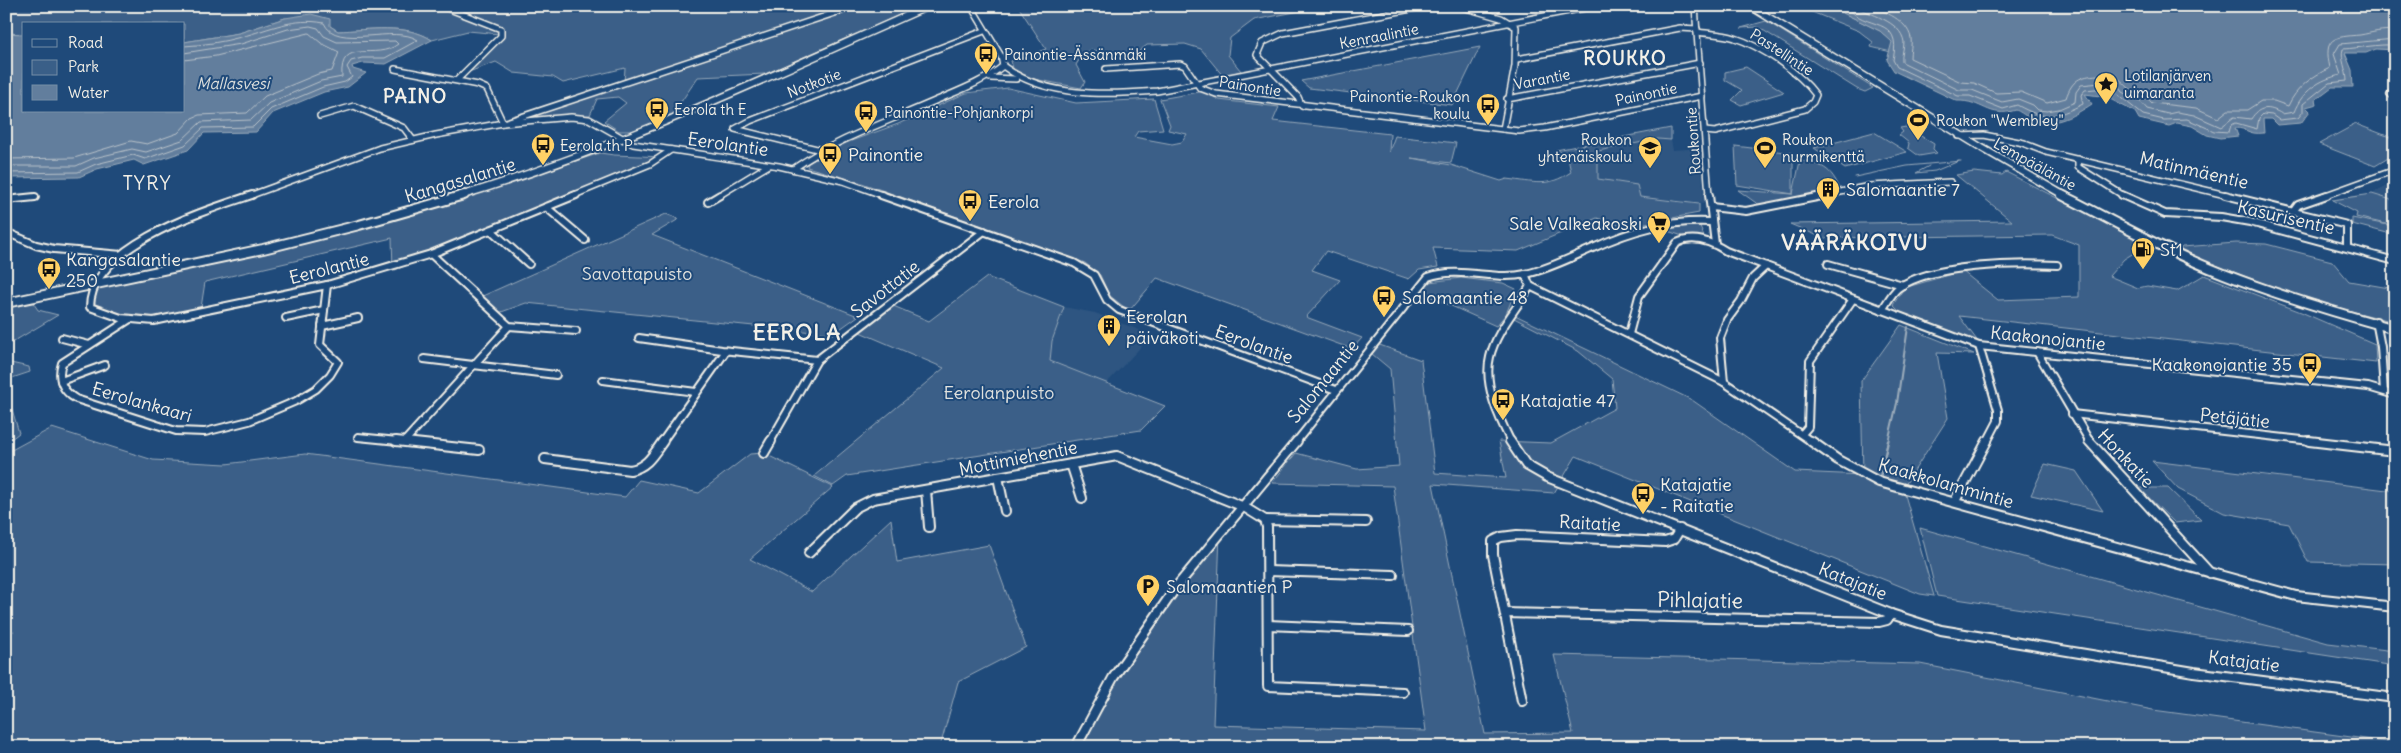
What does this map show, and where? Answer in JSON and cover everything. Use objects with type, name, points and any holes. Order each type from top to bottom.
[{"type":"main road","name":"Kangasalantie","points":[[6,303],[300,240],[390,217],[506,182],[623,140],[929,6]]},
{"type":"main road","name":"Lempääläntie","points":[[1745,6],[1769,18]]},
{"type":"main road","name":"Lempääläntie","points":[[1750,6],[1962,138],[2089,210],[2191,258],[2271,292],[2395,327]]},
{"type":"street","points":[[442,6],[501,29],[501,36],[457,80]]},
{"type":"street","points":[[504,123],[856,6]]},
{"type":"street","points":[[793,170],[821,150],[982,79],[1003,66],[1001,56],[984,31],[971,6]]},
{"type":"street","points":[[1302,106],[1298,97],[1257,55],[1260,45],[1269,38],[1427,6]]},
{"type":"street","points":[[1459,6],[1501,18],[1516,27],[1518,59],[1507,99],[1504,129]]},
{"type":"street","name":"Kenraalintie","points":[[1197,85],[1595,6]]},
{"type":"street","name":"Roukontie","points":[[1696,6],[1711,222],[1715,244]]},
{"type":"street","points":[[1356,19],[1363,26]]},
{"type":"street","points":[[1518,59],[1680,28],[1697,30]]},
{"type":"street","name":"Pastellintie","points":[[1697,30],[1750,44],[1806,81],[1816,95],[1813,102],[1805,109],[1716,132],[1704,131]]},
{"type":"street","name":"Notkotie","points":[[821,150],[735,129],[750,121],[984,31]]},
{"type":"street","name":"Varantie","points":[[1507,99],[1700,63]]},
{"type":"street","points":[[1106,68],[1180,64],[1185,66],[1197,85]]},
{"type":"street","name":"Painontie","points":[[1003,66],[1019,79],[1059,88],[1110,93],[1138,93],[1197,85],[1216,94],[1302,106],[1504,129],[1530,130],[1545,128],[1702,96]]},
{"type":"street","points":[[395,69],[457,80],[487,89],[504,123]]},
{"type":"street","points":[[982,79],[998,77],[1019,79]]},
{"type":"street","points":[[2395,89],[2390,94],[2395,97]]},
{"type":"street","points":[[320,116],[354,106],[404,128],[413,140]]},
{"type":"street","points":[[94,284],[107,267],[150,236],[196,216],[361,155],[413,140],[504,123],[582,117],[598,123],[632,144],[671,150]]},
{"type":"street","points":[[472,136],[474,128]]},
{"type":"street","name":"Matinmäentie","points":[[1962,138],[1979,135],[1994,136],[2078,159],[2299,208],[2345,223],[2347,247]]},
{"type":"street","name":"Eerolantie","points":[[94,284],[91,291],[90,307],[96,311],[130,319],[154,321],[327,285],[431,254],[650,164],[671,150],[768,165],[850,183],[984,231],[1086,268],[1094,275],[1107,300],[1119,310],[1336,390]]},
{"type":"street","name":"Kasurisentie","points":[[2078,159],[2078,167],[2090,177],[2158,212],[2169,215],[2229,218],[2347,247],[2395,261]]},
{"type":"street","points":[[708,202],[768,165]]},
{"type":"street","points":[[2299,208],[2395,170]]},
{"type":"street","points":[[1711,207],[1746,211],[1870,186],[1950,182]]},
{"type":"street","points":[[6,200],[35,197]]},
{"type":"street","points":[[546,207],[585,240]]},
{"type":"street","name":"Salomaantie","points":[[1076,747],[1118,670],[1177,586],[1244,507],[1428,277],[1442,272],[1504,276],[1524,274],[1546,268],[1637,230],[1681,222],[1711,222]]},
{"type":"street","points":[[491,230],[529,264]]},
{"type":"street","name":"Savottatie","points":[[764,453],[816,360],[984,231]]},
{"type":"street","points":[[6,232],[36,245],[54,249],[122,255]]},
{"type":"street","name":"Kaakonojantie","points":[[1629,334],[1640,296],[1677,243],[1686,240],[1715,244],[1726,251],[1979,346],[2368,387],[2395,395]]},
{"type":"street","points":[[431,254],[509,326],[576,331]]},
{"type":"street","points":[[1828,264],[1903,284]]},
{"type":"street","points":[[1882,310],[1894,291],[1903,284],[1947,271],[1979,265],[2057,265]]},
{"type":"street","points":[[1724,382],[1720,338],[1727,320],[1741,301],[1753,278],[1766,266]]},
{"type":"street","points":[[1524,274],[1530,286]]},
{"type":"street","name":"Eerolankaari","points":[[61,381],[62,390],[67,395],[76,399],[187,433],[208,433],[258,418],[311,392],[326,381],[336,370],[338,362],[320,345],[327,285]]},
{"type":"street","name":"Kaakkolammintie","points":[[1530,286],[1724,382],[1802,434],[1839,462],[1879,482],[1955,501],[2296,596],[2345,603],[2395,607]]},
{"type":"street","name":"Katajatie","points":[[1530,286],[1491,354],[1487,366],[1501,420],[1513,447],[1527,466],[1560,483],[1922,625],[2194,672],[2395,698]]},
{"type":"street","points":[[1802,434],[1808,427],[1810,360],[1853,299]]},
{"type":"street","points":[[286,318],[324,310]]},
{"type":"street","points":[[322,326],[358,318]]},
{"type":"street","points":[[105,365],[61,381],[59,370],[62,363],[130,319]]},
{"type":"street","points":[[2377,323],[2384,391]]},
{"type":"street","points":[[404,442],[509,326]]},
{"type":"street","points":[[62,338],[89,345]]},
{"type":"street","points":[[639,338],[726,351],[816,360]]},
{"type":"street","points":[[1955,501],[1998,421],[1998,410],[1979,346]]},
{"type":"street","points":[[545,459],[630,470],[641,468],[648,462],[726,351]]},
{"type":"street","name":"Honkatie","points":[[2037,352],[2086,438],[2210,573]]},
{"type":"street","points":[[424,359],[556,375]]},
{"type":"street","points":[[603,380],[696,392]]},
{"type":"street","name":"Petäjätie","points":[[2072,414],[2395,451]]},
{"type":"street","points":[[358,437],[479,450]]},
{"type":"street","name":"Mottimiehentie","points":[[809,553],[864,502],[1117,456],[1244,507],[1265,520]]},
{"type":"street","points":[[1071,464],[1082,498]]},
{"type":"street","points":[[998,477],[1005,511]]},
{"type":"street","points":[[926,490],[929,527]]},
{"type":"street","points":[[1366,522],[1265,520],[1267,527],[1268,571],[1268,686],[1403,692]]},
{"type":"street","name":"Raitatie","points":[[1506,613],[1493,555],[1493,541],[1500,537],[1517,535],[1665,542],[1674,539],[1680,529]]},
{"type":"street","points":[[1268,571],[1393,575]]},
{"type":"street","points":[[1506,613],[1522,701]]},
{"type":"street","name":"Pihlajatie","points":[[1506,613],[1879,622],[1887,620],[1891,614]]},
{"type":"street","points":[[1268,625],[1408,631]]},
{"type":"shaded area","name":"Roukon yhtenäiskoulu","points":[[1658,139],[1671,140],[1673,150],[1701,148],[1704,204],[1640,197],[1598,182],[1598,151]]},
{"type":"shaded area","points":[[2395,180],[2395,201],[2372,194]]},
{"type":"shaded area","points":[[1064,307],[1095,313],[1152,335],[1106,384],[1050,361],[1052,341]]},
{"type":"green space","points":[[6,6],[920,6],[765,74],[698,77],[672,115],[634,131],[619,131],[604,121],[626,103],[618,97],[597,99],[590,115],[526,119],[624,83],[625,68],[563,83],[553,77],[514,73],[496,62],[466,73],[500,34],[468,31],[432,40],[411,31],[399,29],[338,31],[330,26],[285,18],[239,33],[185,42],[185,22],[22,22],[22,34],[6,33]]},
{"type":"green space","points":[[1018,6],[1326,6],[1254,20],[1230,38],[1228,55],[1241,71],[1223,76],[1201,49],[1185,44],[1147,45],[1134,55],[1113,56],[1091,49],[1081,57],[1076,65],[1085,82],[1081,88],[1023,77],[1014,72],[1011,61],[1046,49]]},
{"type":"green space","points":[[1797,6],[1842,6],[1839,11],[1880,31],[1893,42],[1891,52],[1871,47],[1873,42],[1859,31]]},
{"type":"green space","points":[[1766,21],[1873,88],[1865,92],[1857,89],[1758,27],[1741,28]]},
{"type":"green space","points":[[1480,47],[1452,105],[1309,88],[1301,81]]},
{"type":"green space","points":[[1746,67],[1784,92],[1741,105],[1732,100],[1742,90],[1725,80],[1725,72]]},
{"type":"green space","points":[[1008,88],[1076,103],[1154,99],[1163,129],[1138,131],[1134,137],[1172,144],[1182,142],[1187,134],[1168,130],[1170,125],[1160,99],[1205,91],[1219,100],[1279,107],[1273,121],[1390,134],[1389,152],[1395,136],[1456,143],[1451,163],[1411,158],[1451,165],[1501,181],[1507,179],[1540,183],[1555,180],[1571,172],[1567,154],[1556,150],[1671,128],[1671,140],[1658,139],[1598,151],[1598,179],[1637,185],[1640,197],[1699,204],[1699,213],[1624,227],[1597,218],[1518,251],[1433,248],[1438,267],[1419,270],[1409,279],[1326,251],[1312,270],[1340,280],[1306,317],[1362,338],[1352,349],[1157,278],[1129,311],[1109,295],[1100,275],[1085,263],[859,182],[807,167],[808,163],[840,145],[898,124],[966,93]]},
{"type":"green space","points":[[2356,124],[2395,139],[2395,154],[2375,166],[2319,144]]},
{"type":"green space","name":"Roukon \"Wembley\"","points":[[1906,127],[1934,144],[1933,149],[1937,153],[1919,156],[1908,148],[1909,143],[1899,135],[1903,132],[1900,128]]},
{"type":"green space","points":[[1874,132],[1907,152],[1845,169],[1814,148]]},
{"type":"green space","name":"Roukon nurmikenttä","points":[[1735,146],[1793,153],[1793,194],[1737,185]]},
{"type":"green space","points":[[600,153],[664,157],[395,270],[393,269],[392,238],[205,282],[200,314],[144,322],[90,307],[98,287],[156,277],[410,213],[489,190]]},
{"type":"green space","points":[[1800,161],[1825,168],[1833,176],[1840,189],[1759,205],[1738,190],[1793,194]]},
{"type":"green space","points":[[1974,172],[2002,175],[2006,172],[2139,240],[2142,248],[2124,259],[2109,276],[2138,288],[2147,286],[2177,291],[2204,275],[2301,312],[2375,344],[2376,363],[1959,316],[1979,343],[1900,312],[1893,305],[1904,288],[1962,271],[1998,300],[2079,297],[2079,245],[2052,235],[1823,238],[1790,224],[2012,221],[1956,175]]},
{"type":"green space","points":[[2372,194],[2395,201],[2395,218],[2390,225],[2356,217],[2357,213],[2332,200]]},
{"type":"green space","name":"Savottapuisto","points":[[666,214],[679,219],[652,235],[858,316],[833,334],[526,303],[496,314],[478,298]]},
{"type":"green space","points":[[2352,218],[2393,226],[2395,223],[2395,235],[2352,224]]},
{"type":"green space","points":[[1692,224],[1700,226],[1705,239],[1686,237],[1661,229]]},
{"type":"green space","points":[[2236,243],[2266,244],[2332,261],[2349,281],[2395,289],[2395,322],[2307,300],[2179,251],[2182,247]]},
{"type":"green space","name":"Eerolanpuisto","points":[[987,277],[1064,307],[1052,341],[1050,361],[1165,406],[1141,430],[847,476],[833,486],[814,476],[944,368],[855,330],[891,305],[929,321]]},
{"type":"green space","points":[[1461,278],[1503,283],[1516,289],[1506,314],[1496,326],[1420,292],[1429,282]]},
{"type":"green space","points":[[32,301],[38,310],[58,315],[6,346],[6,307]]},
{"type":"green space","points":[[1513,314],[1692,400],[1795,472],[1863,475],[1861,381],[1901,325],[1974,354],[1937,353],[1948,418],[1903,488],[1934,596],[1920,594],[1576,456],[1554,493],[1433,484],[1485,734],[1573,733],[1554,655],[1920,664],[2153,710],[2395,743],[2395,747],[1078,747],[1113,678],[1220,533],[1213,725],[1426,731],[1393,486],[1272,483],[1296,453],[1357,469],[1399,466],[1390,369],[1372,354],[1377,344],[1421,360],[1435,473],[1506,478],[1499,441],[1551,443],[1615,408],[1612,379],[1578,351],[1512,317]]},
{"type":"green space","points":[[6,362],[29,367],[30,372],[6,380]]},
{"type":"green space","points":[[6,389],[19,433],[6,443]]},
{"type":"green space","points":[[52,428],[153,460],[226,464],[305,454],[625,497],[639,480],[699,493],[750,454],[763,453],[833,487],[750,559],[812,592],[891,519],[897,562],[989,545],[1026,647],[958,682],[940,747],[6,747],[6,637],[14,631],[6,631],[6,453]]},
{"type":"green space","points":[[2152,461],[2395,491],[2395,564],[2308,562],[2289,524],[2224,513],[2178,489]]},
{"type":"green space","points":[[2045,464],[2076,471],[2103,511],[2031,495]]},
{"type":"green space","points":[[2139,488],[2168,488],[2201,520],[2175,523]]},
{"type":"green space","points":[[1920,528],[2328,643],[2395,651],[2395,666],[1937,596]]},
{"type":"water","points":[[1842,6],[2395,6],[2395,50],[2376,49],[2366,53],[2345,53],[2352,70],[2353,87],[2332,87],[2316,99],[2317,104],[2306,107],[2310,111],[2301,123],[2277,125],[2271,119],[2263,119],[2264,133],[2254,133],[2235,128],[2238,136],[2220,138],[2207,135],[2192,126],[2177,123],[2169,126],[2139,119],[2135,112],[2110,99],[2110,95],[2105,93],[2100,96],[2085,94],[2092,104],[2072,116],[2051,122],[2034,120],[2016,110],[2006,112],[1992,111],[1966,101],[1957,101],[1894,71],[1887,60],[1892,42],[1880,31],[1839,11]]},
{"type":"water","name":"Mallasvesi","points":[[311,14],[330,19],[330,26],[338,31],[399,29],[411,31],[432,40],[386,64],[363,63],[352,66],[353,69],[366,73],[348,87],[324,92],[273,113],[256,132],[204,133],[188,150],[144,165],[134,160],[97,169],[79,177],[6,178],[6,33],[22,34],[22,112],[185,112],[185,42],[239,33],[285,18]]},
{"type":"waterway","points":[[1855,177],[1907,166],[1958,161]]},
{"type":"waterway","points":[[1929,166],[1916,173],[1935,171],[1958,161]]},
{"type":"waterway","points":[[1888,442],[1897,403],[1908,327]]},
{"type":"waterway","points":[[1880,477],[1888,441]]},
{"type":"place","name":"Painontie-Ässänmäki","points":[[986,75]]},
{"type":"place","name":"Lotilanjärven uimaranta","points":[[2106,105]]},
{"type":"place","name":"Painontie-Roukon koulu","points":[[1488,126]]},
{"type":"place","name":"Eerola th E","points":[[657,130]]},
{"type":"place","name":"Painontie-Pohjankorpi","points":[[866,133]]},
{"type":"place","name":"Roukon \"Wembley\"","points":[[1918,141]]},
{"type":"place","name":"Eerola th P","points":[[543,166]]},
{"type":"place","name":"Roukon yhtenäiskoulu","points":[[1650,169]]},
{"type":"place","name":"Roukon nurmikenttä","points":[[1765,169]]},
{"type":"place","name":"Painontie","points":[[830,175]]},
{"type":"place","name":"Salomaantie 7","points":[[1828,210]]},
{"type":"place","name":"Eerola","points":[[970,222]]},
{"type":"place","name":"Sale Valkeakoski","points":[[1659,244]]},
{"type":"place","name":"St1","points":[[2143,270]]},
{"type":"place","name":"Kangasalantie 250","points":[[49,290]]},
{"type":"place","name":"Salomaantie 48","points":[[1384,318]]},
{"type":"place","name":"Eerolan päiväkoti","points":[[1109,347]]},
{"type":"place","name":"Kaakonojantie 35","points":[[2310,385]]},
{"type":"place","name":"Katajatie 47","points":[[1503,421]]},
{"type":"place","name":"Katajatie - Raitatie","points":[[1643,515]]},
{"type":"place","name":"Salomaantien P","points":[[1148,607]]},
{"type":"district","name":"ROUKKO","points":[[1625,58]]},
{"type":"district","name":"PAINO","points":[[415,96]]},
{"type":"district","name":"TYRY","points":[[147,182]]},
{"type":"district","name":"VÄÄRÄKOIVU","points":[[1855,242]]},
{"type":"district","name":"EEROLA","points":[[797,332]]}]
